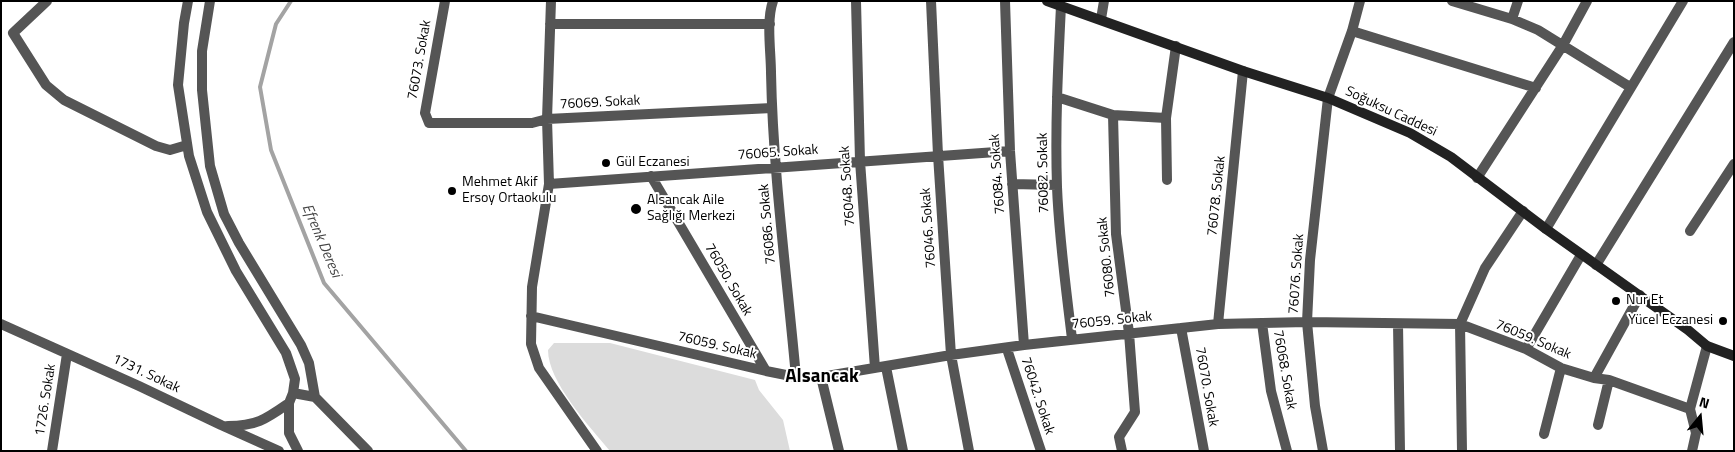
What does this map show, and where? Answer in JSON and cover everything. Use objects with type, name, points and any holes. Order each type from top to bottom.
[{"type":"street","points":[[47,1],[13,33],[46,85],[64,100],[156,146],[170,150],[187,145]]},
{"type":"street","points":[[188,1],[178,85],[189,156],[207,212],[236,271],[286,353],[295,378],[291,398],[289,432],[298,451]]},
{"type":"street","points":[[210,1],[202,51],[202,90],[210,166],[224,214],[309,363],[315,397],[368,451]]},
{"type":"street","name":"76073. Sokak","points":[[429,123],[425,113],[445,1]]},
{"type":"street","points":[[551,1],[547,119],[549,184],[532,287],[531,344],[539,368],[597,451]]},
{"type":"street","name":"76048. Sokak","points":[[856,1],[860,162],[875,368]]},
{"type":"street","name":"76046. Sokak","points":[[931,1],[938,155],[951,355],[969,451]]},
{"type":"street","name":"76084. Sokak","points":[[1005,1],[1010,151],[1024,345]]},
{"type":"street","name":"Soğuksu Caddesi","points":[[1047,1],[1243,71],[1328,98],[1410,133],[1451,157],[1546,229],[1640,295],[1708,346],[1733,354]]},
{"type":"street","points":[[1101,19],[1104,1]]},
{"type":"street","name":"76076. Sokak","points":[[1323,451],[1315,406],[1307,322],[1310,260],[1328,98],[1352,31],[1360,1]]},
{"type":"street","points":[[1452,1],[1512,19],[1538,30],[1630,87]]},
{"type":"street","points":[[1512,19],[1518,1]]},
{"type":"street","points":[[1478,178],[1536,88],[1587,1]]},
{"type":"street","points":[[1546,229],[1683,1]]},
{"type":"street","name":"76086. Sokak","points":[[770,4],[772,108],[776,167],[796,377]]},
{"type":"street","name":"76082. Sokak","points":[[1061,6],[1057,97],[1057,185],[1060,244],[1072,339]]},
{"type":"street","points":[[550,24],[770,24]]},
{"type":"street","points":[[1352,31],[1536,88]]},
{"type":"street","points":[[1596,265],[1734,42]]},
{"type":"street","points":[[1167,180],[1166,118],[1176,46]]},
{"type":"street","name":"76078. Sokak","points":[[1218,324],[1243,71]]},
{"type":"street","points":[[1057,97],[1113,115],[1166,118]]},
{"type":"street","name":"76069. Sokak","points":[[429,123],[532,123],[547,119],[772,108]]},
{"type":"street","name":"76080. Sokak","points":[[1113,115],[1116,234],[1129,333],[1135,412],[1119,438],[1122,451]]},
{"type":"street","name":"76065. Sokak","points":[[549,184],[1010,151]]},
{"type":"street","points":[[1690,231],[1732,172]]},
{"type":"street","name":"76050. Sokak","points":[[651,176],[766,371]]},
{"type":"street","points":[[1012,184],[1057,185]]},
{"type":"street","points":[[1462,451],[1460,324],[1485,268],[1523,211]]},
{"type":"street","points":[[1526,349],[1582,255]]},
{"type":"street","points":[[1594,378],[1640,295]]},
{"type":"street","name":"76059. Sokak","points":[[530,316],[796,377],[821,377],[1024,345],[1218,324],[1307,322],[1460,324],[1526,349],[1561,368],[1594,378],[1609,380],[1690,409]]},
{"type":"street","name":"76068. Sokak","points":[[1262,323],[1271,391],[1288,451]]},
{"type":"street","name":"1731. Sokak","points":[[1,324],[139,386],[221,426],[256,446],[279,451]]},
{"type":"street","points":[[1398,324],[1400,451]]},
{"type":"street","name":"76070. Sokak","points":[[1181,328],[1204,451]]},
{"type":"street","points":[[1692,451],[1696,433],[1690,409],[1708,346]]},
{"type":"street","name":"76042. Sokak","points":[[1007,349],[1041,451]]},
{"type":"street","name":"1726. Sokak","points":[[52,451],[67,354]]},
{"type":"street","points":[[886,367],[904,451]]},
{"type":"street","points":[[1544,434],[1561,368]]},
{"type":"street","points":[[821,377],[839,451]]},
{"type":"street","points":[[1598,425],[1609,380]]},
{"type":"street","points":[[221,426],[242,426],[262,421],[291,398],[315,397]]},
{"type":"shaded area","points":[[554,343],[610,343],[755,380],[759,390],[783,420],[790,451],[610,451],[562,390],[550,363],[548,350]]},
{"type":"waterway","name":"Efrenk Deresi","points":[[291,1],[276,24],[260,87],[271,150],[324,283],[466,451]]},
{"type":"place","name":"Gül Eczanesi","points":[[606,163]]},
{"type":"place","name":"Mehmet Akif Ersoy Ortaokulu","points":[[452,191]]},
{"type":"place","name":"Alsancak Aile Sağlığı Merkezi","points":[[636,209]]},
{"type":"place","name":"Nur Et","points":[[1616,301]]},
{"type":"place","name":"Yücel Eczanesi","points":[[1723,321]]},
{"type":"district","name":"Alsancak","points":[[822,377]]}]
